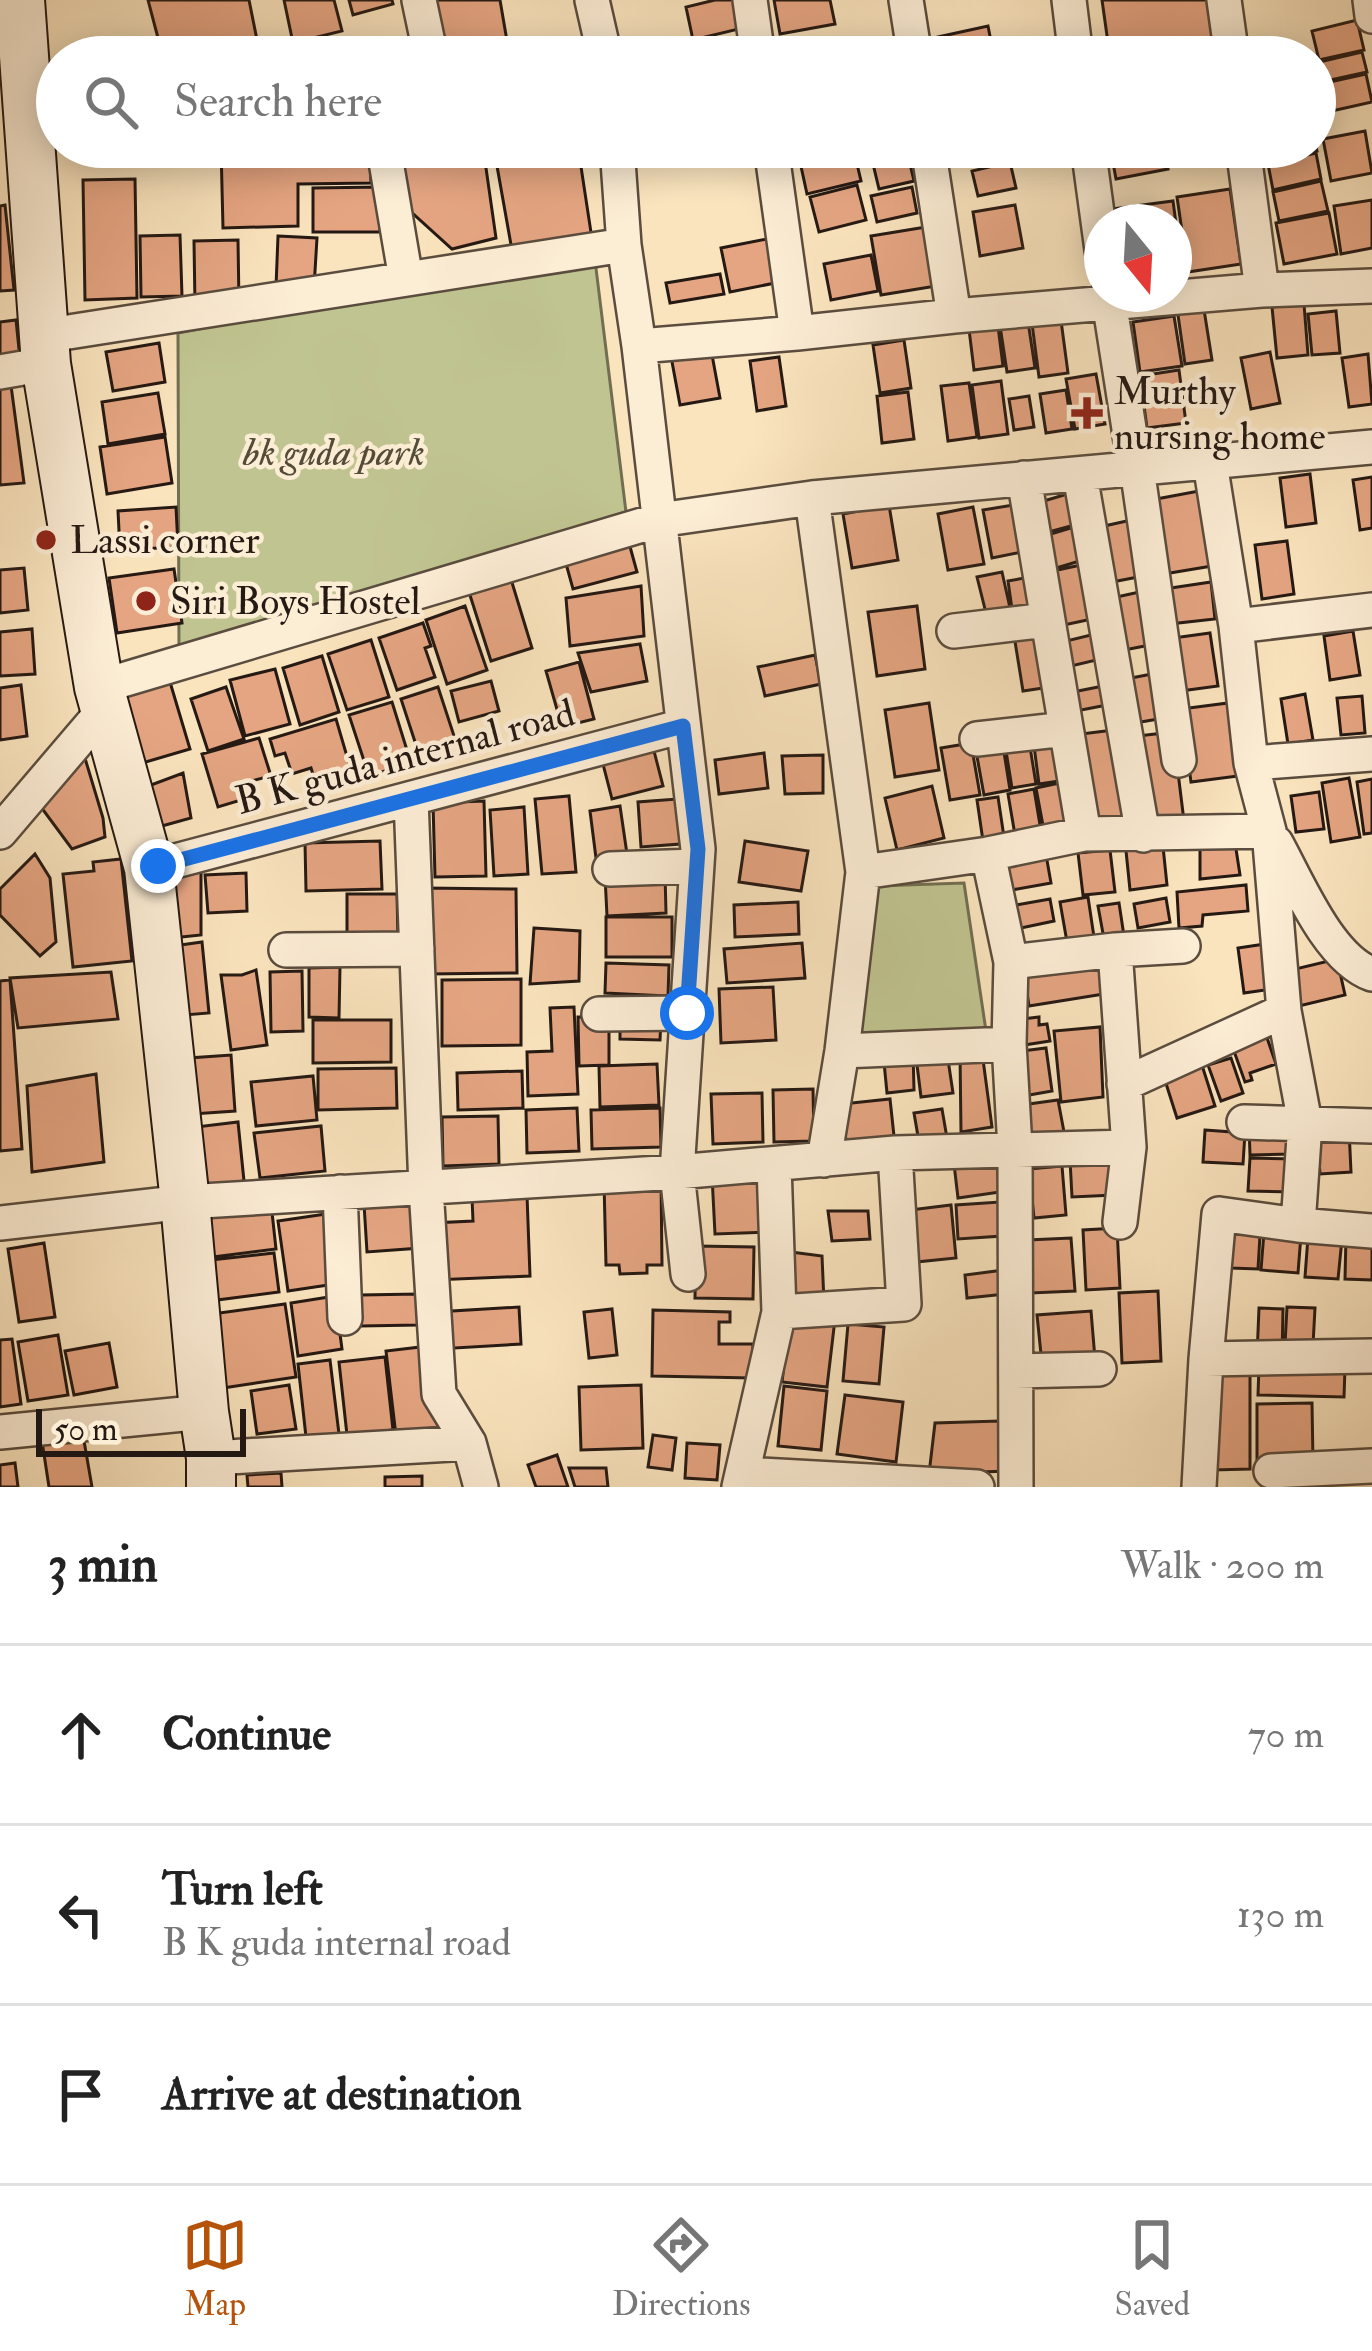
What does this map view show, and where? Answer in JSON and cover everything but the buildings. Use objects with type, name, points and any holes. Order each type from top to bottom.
[{"type":"street","points":[[20,0],[30,357],[101,699],[149,868],[208,1452]]},
{"type":"street","points":[[419,0],[427,36]]},
{"type":"street","points":[[592,0],[600,36]]},
{"type":"street","points":[[750,0],[755,36]]},
{"type":"street","points":[[906,0],[912,36]]},
{"type":"street","points":[[1069,0],[1073,36]]},
{"type":"street","points":[[1224,0],[1229,36]]},
{"type":"street","points":[[1370,0],[1372,16]]},
{"type":"street","points":[[387,168],[406,279]]},
{"type":"street","points":[[618,168],[698,849],[677,1172],[688,1274]]},
{"type":"street","points":[[774,168],[797,333]]},
{"type":"street","points":[[931,168],[954,316]]},
{"type":"street","points":[[1091,168],[1096,204]]},
{"type":"street","points":[[1246,168],[1262,290]]},
{"type":"street","points":[[30,357],[406,279],[624,245]]},
{"type":"street","points":[[1192,294],[1372,286]]},
{"type":"street","points":[[639,346],[1084,302]]},
{"type":"street","points":[[1110,312],[1179,760]]},
{"type":"street","points":[[0,832],[101,699],[659,520],[812,498],[1372,448]]},
{"type":"street","points":[[1210,464],[1236,626],[1251,763],[1269,832],[1284,1011],[1306,1124],[1298,1225]]},
{"type":"street","points":[[1080,475],[1143,835]]},
{"type":"street","points":[[1024,478],[1084,835]]},
{"type":"street","points":[[812,498],[863,872],[824,1160]]},
{"type":"street","points":[[1236,626],[1372,610]]},
{"type":"street","points":[[954,631],[1047,620]]},
{"type":"street","name":"B K guda internal road","points":[[149,868],[683,726]]},
{"type":"street","points":[[977,739],[1066,729]]},
{"type":"street","points":[[1251,763],[1372,754]]},
{"type":"street","points":[[410,799],[439,1394],[469,1443],[481,1487]]},
{"type":"street","points":[[863,872],[1084,835],[1269,832]]},
{"type":"street","points":[[1269,832],[1336,949],[1359,970],[1372,974]]},
{"type":"street","points":[[988,854],[1011,962],[1016,1487]]},
{"type":"street","points":[[610,869],[696,866]]},
{"type":"street","points":[[1011,962],[1183,946]]},
{"type":"street","points":[[286,950],[417,950]]},
{"type":"street","points":[[1115,950],[1130,1147],[1120,1222]]},
{"type":"street","points":[[1124,1084],[1284,1011]]},
{"type":"street","points":[[599,1014],[687,1013]]},
{"type":"street","points":[[842,1051],[1009,1044]]},
{"type":"street","points":[[1244,1121],[1372,1126]]},
{"type":"street","points":[[0,1223],[185,1202],[896,1154],[1130,1147]]},
{"type":"street","points":[[778,1312],[904,1304],[896,1154]]},
{"type":"street","points":[[774,1165],[778,1312],[742,1480],[977,1487]]},
{"type":"street","points":[[340,1192],[345,1318]]},
{"type":"street","points":[[1198,1487],[1220,1214],[1372,1231]]},
{"type":"street","points":[[1206,1359],[1372,1356]]},
{"type":"street","points":[[1016,1371],[1099,1369]]},
{"type":"street","points":[[0,1432],[208,1452],[469,1443]]},
{"type":"street","points":[[1270,1471],[1372,1466]]},
{"type":"green space","name":"bk guda park","points":[[594,252],[626,512],[179,656],[178,333]]},
{"type":"green space","points":[[964,883],[986,1031],[853,1043],[876,886]]},
{"type":"place","name":"Murthy nursing home","points":[[1087,413]]},
{"type":"place","name":"Lassi corner","points":[[46,540]]},
{"type":"place","name":"Siri Boys Hostel","points":[[146,601]]},
{"type":"route","points":[[158,866],[683,726],[698,849],[687,1013]]}]
